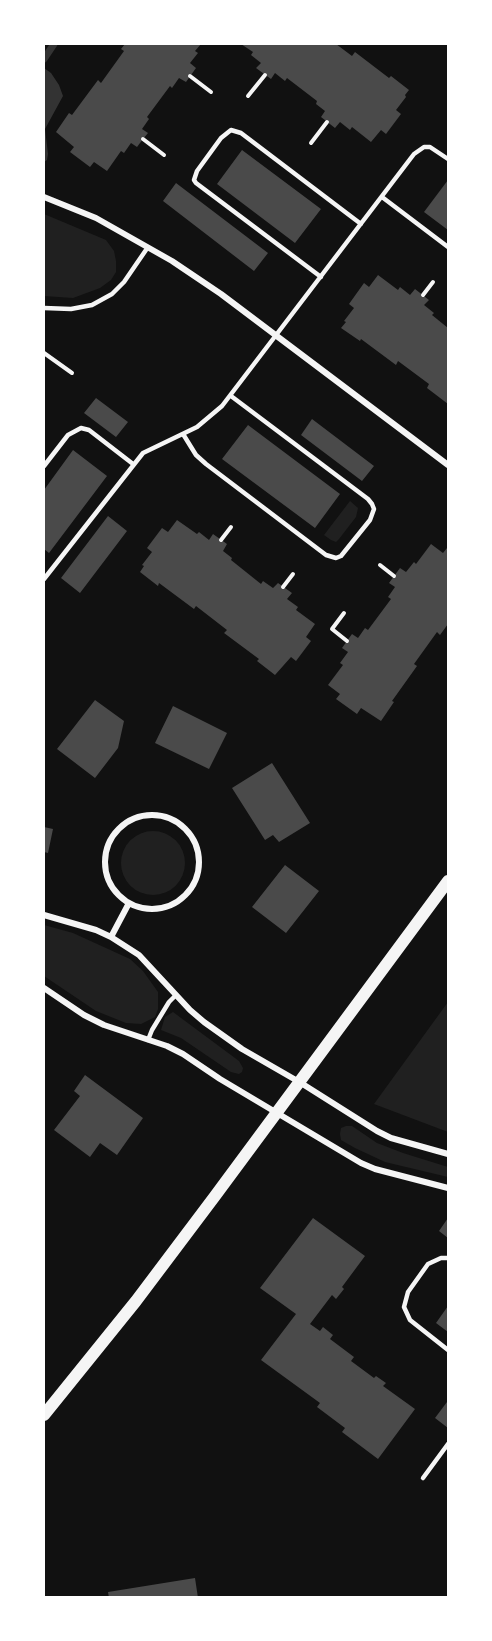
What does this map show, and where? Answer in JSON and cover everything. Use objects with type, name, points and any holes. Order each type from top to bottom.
[{"type":"main road","points":[[44,1415],[136,1300],[301,1083],[448,881]]},
{"type":"street","points":[[44,197],[96,218],[172,261],[221,294],[448,465]]},
{"type":"street","points":[[161,816],[176,821],[187,830],[195,843],[199,857],[198,872],[193,886],[182,898],[168,906],[152,909],[136,907],[129,903],[111,886],[105,871],[105,855],[111,839],[120,827],[140,817],[161,816]]},
{"type":"street","points":[[111,937],[129,903]]},
{"type":"street","points":[[44,915],[111,937],[139,955],[190,1010],[214,1029],[242,1049],[377,1131],[391,1138],[448,1154]]},
{"type":"street","points":[[44,988],[94,1020],[183,1054],[220,1079],[361,1163],[375,1169],[448,1188]]},
{"type":"lane","points":[[321,277],[196,183],[194,180],[196,171],[221,138],[231,130],[241,134],[361,224]]},
{"type":"lane","points":[[44,579],[134,464],[149,449],[183,434],[210,418],[231,396],[414,154],[424,147],[435,149],[448,159]]},
{"type":"lane","points":[[382,197],[448,247]]},
{"type":"lane","points":[[44,308],[71,309],[92,305],[112,294],[124,282],[148,247]]},
{"type":"lane","points":[[183,434],[196,455],[206,464],[326,555],[336,558],[341,556],[370,520],[374,509],[372,504],[231,396]]},
{"type":"lane","points":[[44,466],[68,435],[81,429],[89,430],[134,464]]},
{"type":"lane","points":[[148,1040],[169,1002],[176,995]]},
{"type":"lane","points":[[448,1258],[441,1258],[428,1264],[408,1292],[404,1307],[410,1320],[448,1350]]},
{"type":"lane","points":[[423,1478],[448,1444]]},
{"type":"path","points":[[248,96],[265,75]]},
{"type":"path","points":[[190,76],[211,92]]},
{"type":"path","points":[[311,143],[327,122]]},
{"type":"path","points":[[143,139],[164,155]]},
{"type":"path","points":[[423,295],[433,282]]},
{"type":"path","points":[[44,353],[72,373]]},
{"type":"path","points":[[221,540],[231,527]]},
{"type":"path","points":[[380,565],[394,576]]},
{"type":"path","points":[[283,587],[293,574]]},
{"type":"path","points":[[344,613],[332,629],[347,641]]},
{"type":"shaded area","points":[[44,68],[51,73],[63,96],[45,129],[48,154],[44,162]]},
{"type":"shaded area","points":[[44,214],[106,240],[114,251],[116,261],[116,272],[111,280],[100,288],[73,298],[44,296]]},
{"type":"shaded area","points":[[350,501],[358,508],[356,517],[336,542],[331,540],[324,535]]},
{"type":"shaded area","points":[[153,831],[171,837],[179,845],[185,863],[179,881],[171,889],[153,895],[135,889],[127,881],[121,863],[127,845],[135,837]]},
{"type":"shaded area","points":[[44,925],[73,933],[130,959],[143,971],[158,992],[158,1009],[155,1017],[141,1024],[126,1023],[96,1011],[44,976]]},
{"type":"shaded area","points":[[448,1002],[448,1132],[374,1104]]},
{"type":"shaded area","points":[[173,1012],[239,1061],[243,1068],[242,1072],[239,1074],[231,1072],[181,1038],[161,1030],[165,1017]]},
{"type":"shaded area","points":[[352,1126],[377,1143],[448,1167],[448,1177],[385,1162],[355,1148],[341,1140],[341,1128]]},
{"type":"building","points":[[125,44],[201,44],[195,51],[198,53],[190,63],[196,68],[186,82],[179,78],[172,88],[170,86],[147,117],[149,119],[142,129],[148,133],[137,147],[131,143],[124,153],[121,151],[107,171],[94,162],[90,167],[70,152],[74,147],[56,132],[69,113],[72,115],[98,80],[101,83],[124,51],[121,49]]},
{"type":"building","points":[[241,44],[336,44],[352,56],[355,52],[409,90],[396,110],[401,114],[386,134],[381,130],[371,142],[352,127],[350,130],[340,122],[335,128],[321,117],[325,111],[316,104],[317,101],[287,78],[285,81],[275,73],[271,79],[256,68],[261,63],[251,55],[253,52]]},
{"type":"building","points":[[242,150],[321,209],[295,243],[217,184]]},
{"type":"building","points":[[448,180],[448,230],[424,212]]},
{"type":"building","points":[[176,183],[268,253],[254,271],[163,201]]},
{"type":"building","points":[[378,275],[398,290],[400,287],[410,295],[415,289],[429,300],[424,305],[434,313],[432,315],[448,328],[448,404],[427,388],[429,384],[398,361],[396,365],[361,339],[360,341],[341,328],[354,308],[349,304],[364,283],[369,287]]},
{"type":"building","points":[[96,398],[128,422],[116,437],[84,413]]},
{"type":"building","points":[[312,419],[374,466],[362,481],[301,435]]},
{"type":"building","points":[[248,425],[340,494],[315,528],[222,459]]},
{"type":"building","points":[[73,450],[107,476],[49,553],[44,549],[44,490]]},
{"type":"building","points":[[108,516],[127,531],[80,593],[61,578]]},
{"type":"building","points":[[177,520],[209,540],[213,534],[227,544],[223,551],[261,584],[263,581],[273,588],[278,583],[292,593],[287,599],[298,607],[296,610],[315,624],[306,637],[311,641],[296,661],[291,657],[275,675],[257,661],[259,659],[224,633],[227,630],[196,606],[194,609],[140,572],[144,566],[142,565],[152,552],[147,548],[162,528],[168,532]]},
{"type":"building","points":[[431,544],[443,553],[448,549],[448,624],[440,635],[437,632],[414,664],[417,666],[381,721],[361,708],[357,714],[336,699],[340,694],[328,685],[343,665],[340,663],[348,652],[342,648],[352,634],[358,638],[365,628],[368,630],[391,599],[388,597],[395,587],[389,583],[400,568],[406,572],[414,562],[416,564]]},
{"type":"building","points":[[95,700],[124,721],[118,748],[95,778],[57,749]]},
{"type":"building","points":[[173,706],[227,733],[209,769],[155,743]]},
{"type":"building","points":[[272,763],[310,823],[279,842],[273,835],[265,840],[232,788]]},
{"type":"building","points":[[44,827],[53,829],[48,853],[44,852]]},
{"type":"building","points":[[285,865],[319,891],[286,933],[252,907]]},
{"type":"building","points":[[85,1075],[143,1118],[117,1155],[100,1143],[90,1157],[54,1130],[80,1096],[74,1091]]},
{"type":"building","points":[[313,1218],[365,1256],[336,1299],[332,1295],[310,1324],[320,1331],[323,1327],[333,1335],[330,1339],[354,1357],[351,1361],[374,1378],[376,1376],[386,1383],[383,1386],[415,1409],[378,1459],[342,1432],[345,1428],[317,1407],[320,1403],[261,1360],[296,1314],[260,1288]]},
{"type":"building","points":[[448,1218],[448,1238],[439,1231]]},
{"type":"building","points":[[448,1306],[448,1332],[436,1323]]},
{"type":"building","points":[[448,1403],[448,1428],[435,1418]]},
{"type":"building","points":[[195,1578],[198,1598],[109,1598],[108,1592]]},
{"type":"waterway","points":[[44,59],[54,44]]}]
